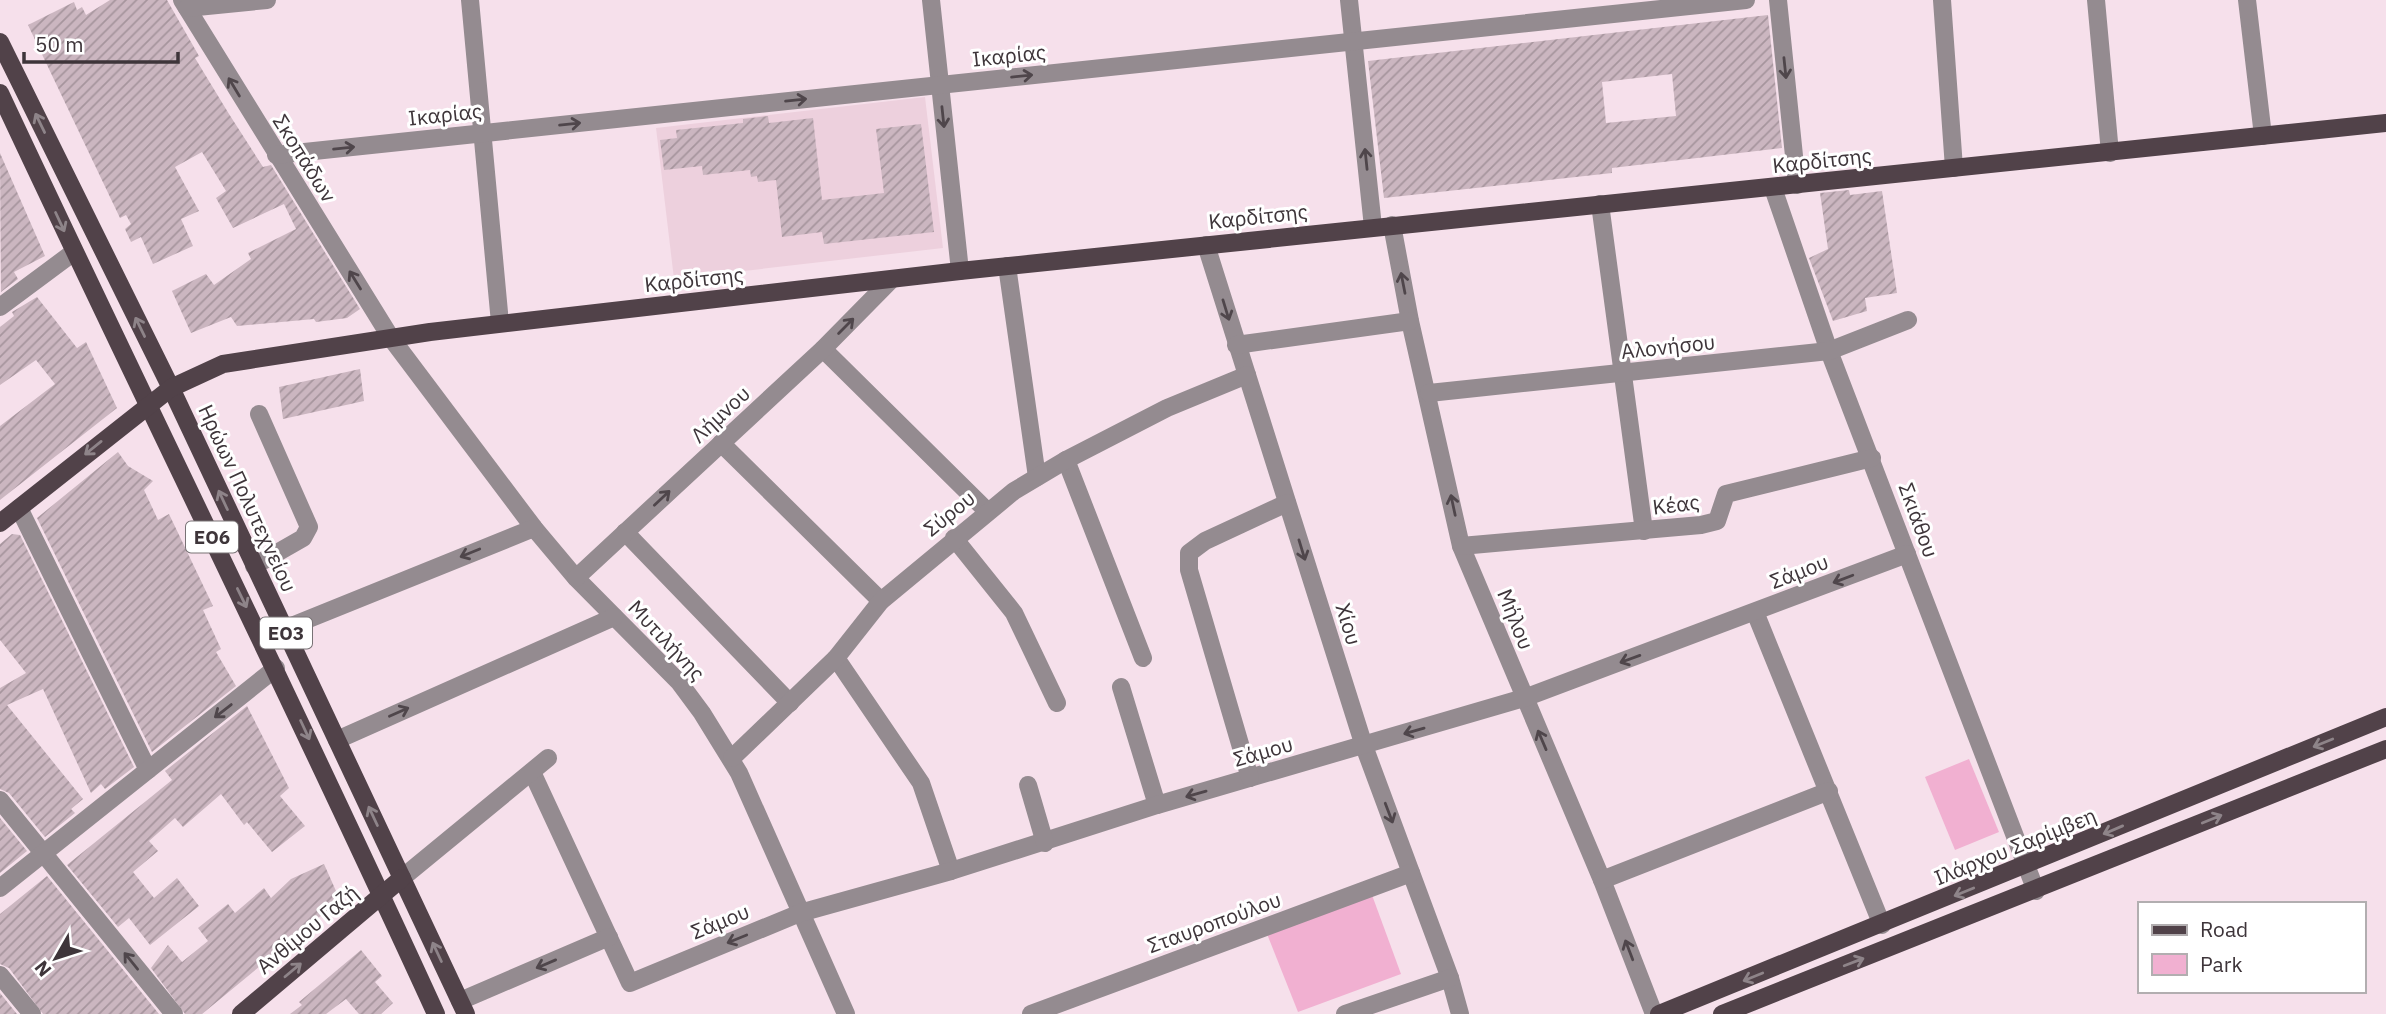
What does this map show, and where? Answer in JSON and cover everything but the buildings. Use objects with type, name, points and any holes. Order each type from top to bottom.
[{"type":"main road","name":"Ηρώων Πολυτεχνείου","points":[[0,42],[171,388],[463,1007]]},
{"type":"main road","points":[[0,93],[147,405]]},
{"type":"main road","name":"Καρδίτσης","points":[[0,523],[147,405],[171,388],[223,364],[500,323],[960,271],[2386,123]]},
{"type":"main road","name":"ΕΟ6","points":[[147,405],[276,668],[436,1014]]},
{"type":"main road","name":"Ιλάρχου Σαρίμβεη","points":[[1660,1014],[2386,717]]},
{"type":"main road","points":[[1722,1014],[2036,891],[2386,749]]},
{"type":"main road","name":"Ανθίμου Γαζή","points":[[241,1014],[402,878]]},
{"type":"street","points":[[184,4],[267,0]]},
{"type":"street","points":[[470,0],[500,323]]},
{"type":"street","points":[[931,0],[960,271]]},
{"type":"street","points":[[1349,0],[1373,227]]},
{"type":"street","name":"Ικαρίας","points":[[276,155],[1746,0]]},
{"type":"street","points":[[1778,0],[1797,185]]},
{"type":"street","points":[[1942,0],[1954,168]]},
{"type":"street","points":[[2096,0],[2110,153]]},
{"type":"street","points":[[2247,0],[2263,136]]},
{"type":"street","name":"Σκοπάδων","points":[[184,4],[391,338]]},
{"type":"street","name":"Σκιάθου","points":[[1773,188],[1829,351],[2036,891]]},
{"type":"street","points":[[1600,204],[1625,374],[1644,531]]},
{"type":"street","name":"Μήλου","points":[[1392,225],[1410,321],[1429,393],[1461,546],[1602,880],[1654,1014]]},
{"type":"street","name":"Χίου","points":[[1206,245],[1364,746],[1450,978],[1460,1014]]},
{"type":"street","points":[[0,307],[74,252]]},
{"type":"street","points":[[1007,266],[1037,477]]},
{"type":"street","name":"Λήμνου","points":[[576,578],[823,349],[891,280]]},
{"type":"street","name":"Αλονήσου","points":[[1429,393],[1829,351],[1908,320]]},
{"type":"street","points":[[1236,345],[1410,321]]},
{"type":"street","name":"Μυτιλήνης","points":[[391,338],[534,528],[576,578],[679,682],[732,758],[846,1014]]},
{"type":"street","points":[[823,349],[987,511]]},
{"type":"street","name":"Σύρου","points":[[732,758],[836,658],[881,601],[987,511],[1066,460],[1167,408],[1247,375]]},
{"type":"street","points":[[254,566],[303,538],[309,527],[259,414]]},
{"type":"street","points":[[721,443],[881,601]]},
{"type":"street","name":"Κέας","points":[[1461,546],[1644,531],[1717,521],[1726,494],[1872,458]]},
{"type":"street","points":[[1066,460],[1143,657]]},
{"type":"street","points":[[1250,778],[1189,570],[1189,553],[1205,541],[1287,503]]},
{"type":"street","points":[[19,508],[148,770]]},
{"type":"street","points":[[284,629],[534,528]]},
{"type":"street","points":[[625,532],[790,703]]},
{"type":"street","points":[[954,538],[1014,613],[1057,703]]},
{"type":"street","name":"Σάμου","points":[[609,937],[630,983],[800,913],[951,871],[1157,805],[1524,698],[1906,554]]},
{"type":"street","points":[[1755,612],[1882,925]]},
{"type":"street","points":[[337,740],[614,617]]},
{"type":"street","points":[[836,658],[921,783],[951,871]]},
{"type":"street","points":[[0,888],[276,668]]},
{"type":"street","points":[[1121,687],[1157,805]]},
{"type":"street","points":[[402,878],[548,758]]},
{"type":"street","points":[[463,1007],[609,937],[531,772]]},
{"type":"street","points":[[1028,785],[1045,843]]},
{"type":"street","points":[[1602,880],[1829,792]]},
{"type":"street","points":[[0,800],[174,1014]]},
{"type":"street","name":"Σταυροπούλου","points":[[1031,1014],[1411,873]]},
{"type":"street","points":[[0,975],[32,1014]]},
{"type":"street","points":[[1345,1014],[1450,978]]},
{"type":"shaded area","points":[[925,97],[943,248],[674,279],[656,128]]},
{"type":"green space","points":[[1969,759],[1999,832],[1955,850],[1925,777]]},
{"type":"green space","points":[[1372,895],[1401,974],[1298,1012],[1267,934]]}]
